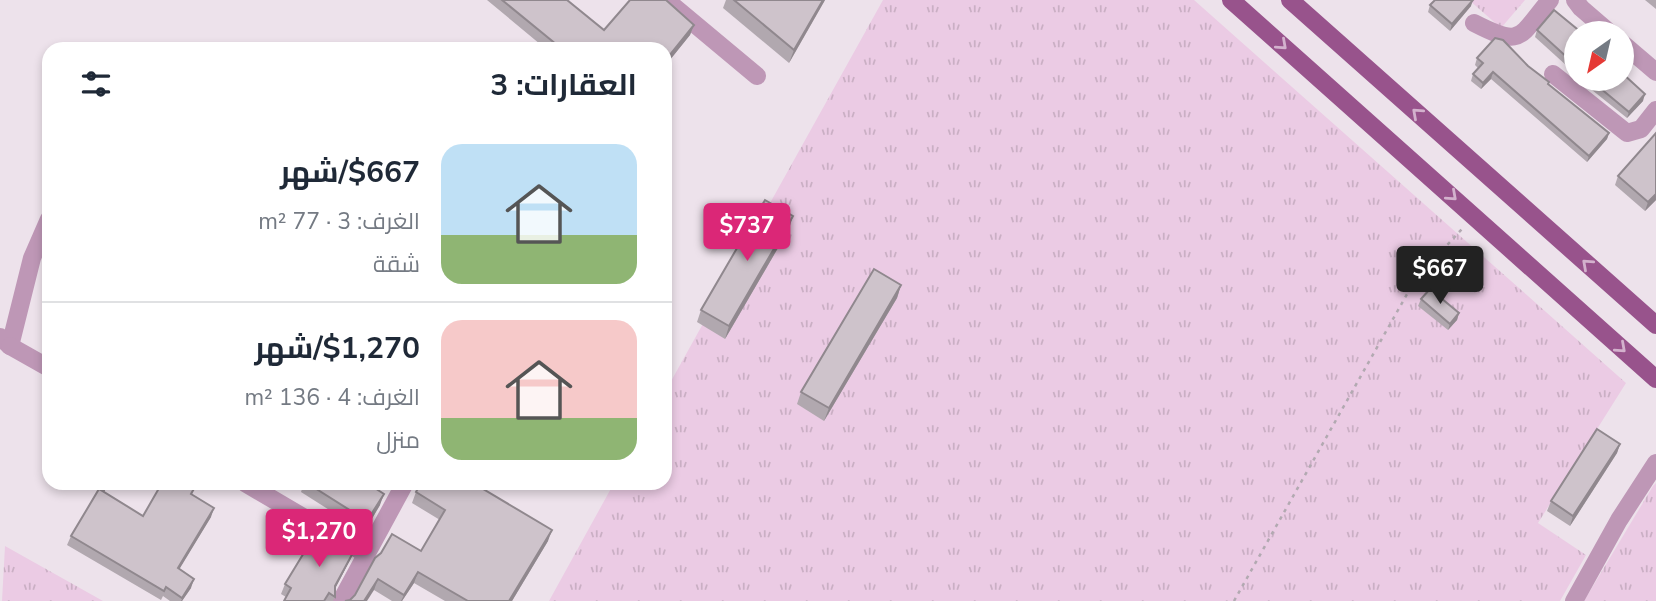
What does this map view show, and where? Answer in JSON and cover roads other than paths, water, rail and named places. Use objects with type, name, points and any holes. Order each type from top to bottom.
[{"type":"main road","points":[[1231,0],[1656,379]]},
{"type":"main road","points":[[1290,0],[1656,325]]},
{"type":"street","points":[[666,0],[757,76]]},
{"type":"street","points":[[1474,23],[1500,37],[1512,38],[1523,33],[1550,0]]},
{"type":"street","points":[[1575,0],[1596,21]]},
{"type":"street","points":[[1634,52],[1654,68]]},
{"type":"street","points":[[1553,74],[1627,134],[1641,129],[1656,110]]},
{"type":"street","points":[[42,235],[5,341],[42,364]]},
{"type":"street","points":[[1574,601],[1619,520],[1656,463]]},
{"type":"street","points":[[256,490],[366,554]]},
{"type":"street","points":[[341,601],[401,490]]}]
